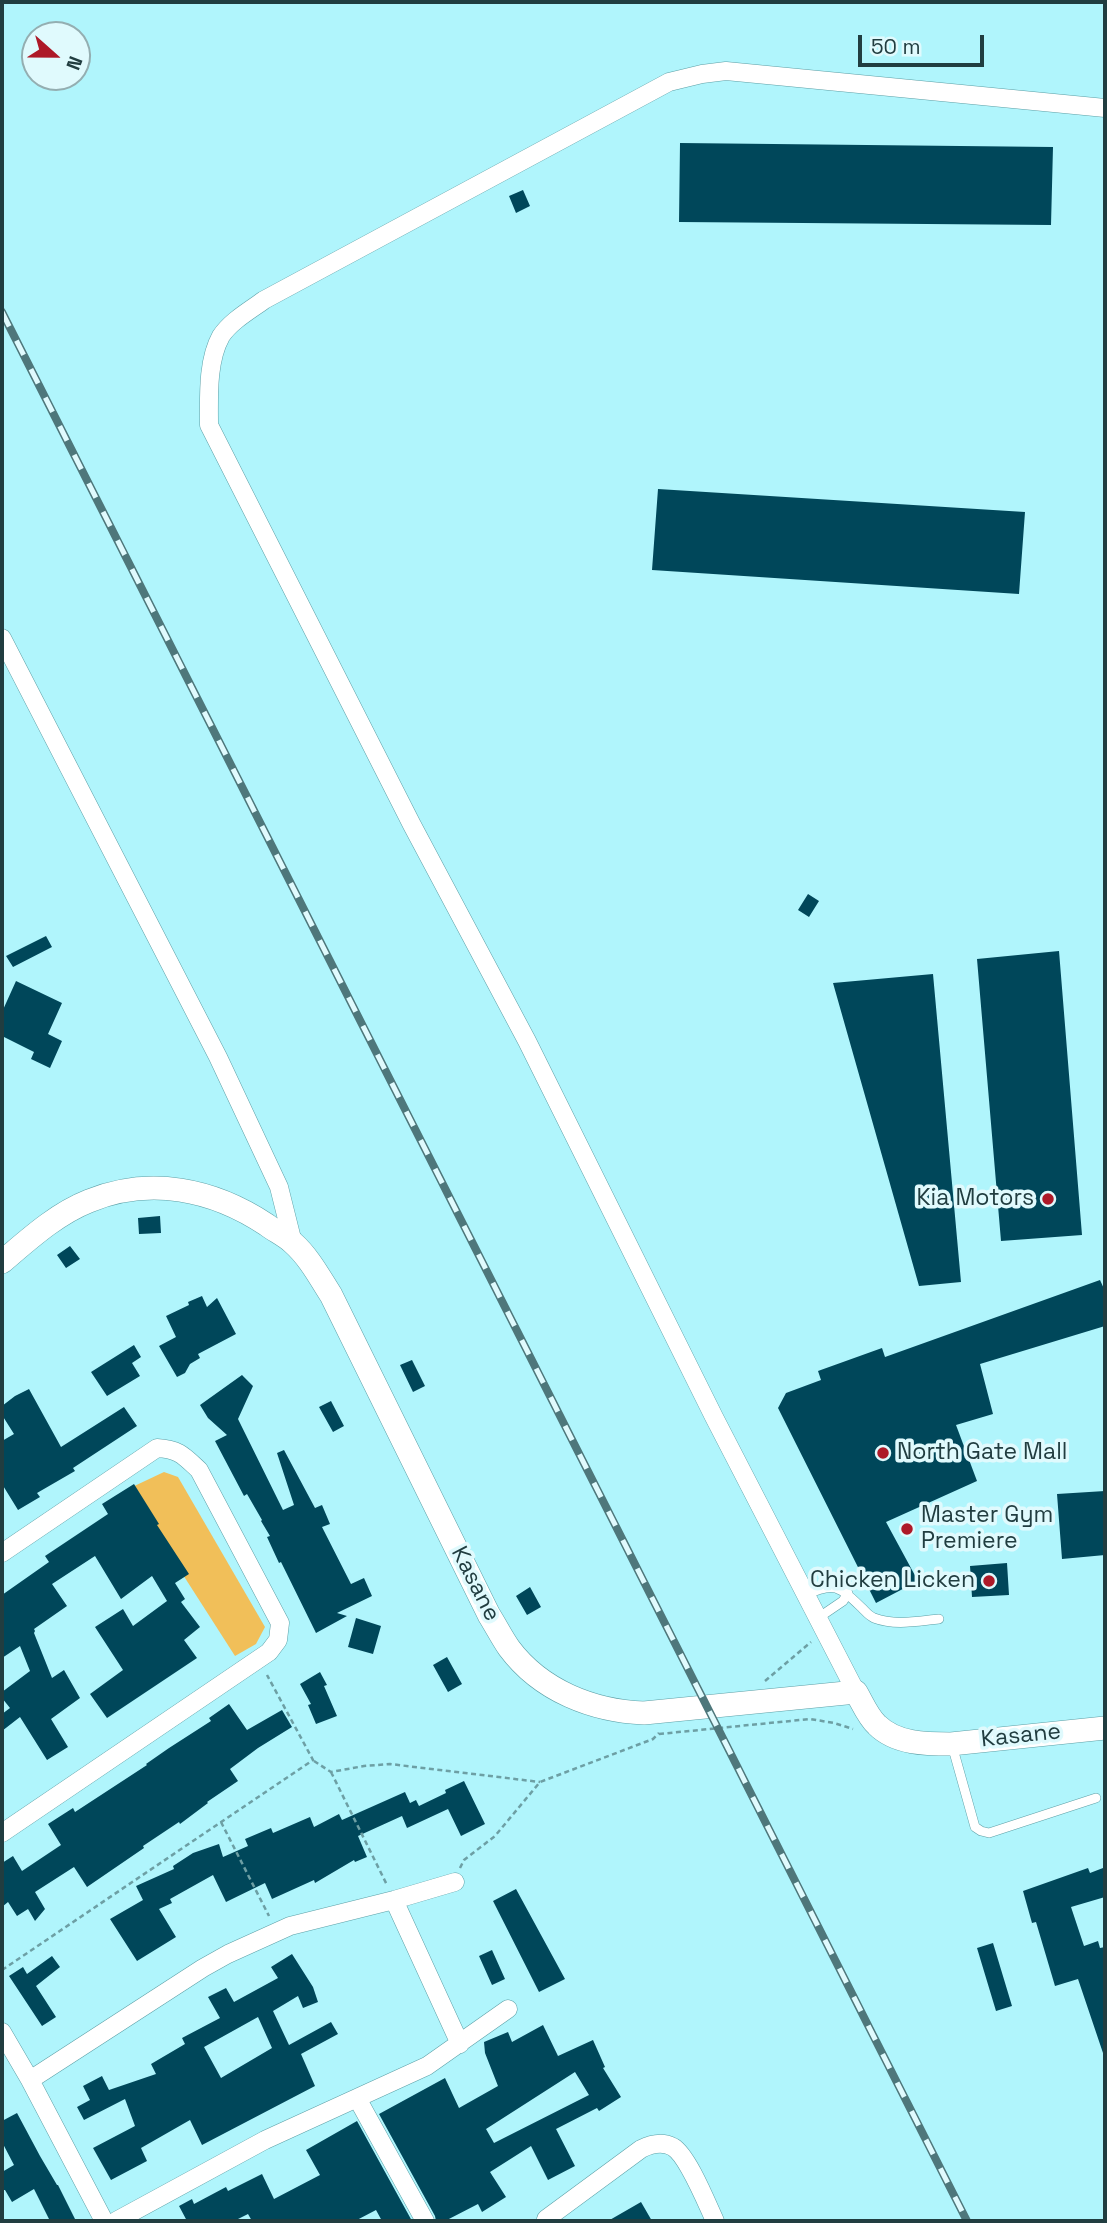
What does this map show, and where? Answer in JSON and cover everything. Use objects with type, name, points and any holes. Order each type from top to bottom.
[{"type":"street","points":[[856,1692],[714,1417],[527,1041],[412,825],[209,425],[214,352],[222,335],[239,318],[264,300],[669,82],[726,71],[1105,108]]},
{"type":"street","points":[[2,638],[218,1057],[279,1187],[293,1243]]},
{"type":"street","name":"Kasane","points":[[2,1262],[42,1228],[88,1201],[131,1188],[166,1187],[208,1196],[239,1209],[293,1243],[331,1295],[489,1615],[510,1649],[549,1685],[575,1699],[660,1723],[757,1702],[856,1692],[876,1724],[900,1739],[926,1744],[951,1744],[1105,1728]]},
{"type":"street","points":[[2,1553],[157,1448],[169,1448],[180,1452],[199,1470],[280,1623],[278,1640],[269,1652],[2,1833]]},
{"type":"street","points":[[30,2080],[228,1954],[278,1932],[328,1916],[455,1882]]},
{"type":"street","points":[[394,1900],[460,2044]]},
{"type":"street","points":[[116,2221],[265,2140],[426,2066],[508,2009]]},
{"type":"street","points":[[2,2032],[104,2221]]},
{"type":"street","points":[[357,2098],[425,2221]]},
{"type":"street","points":[[545,2221],[641,2149],[659,2143],[674,2147],[684,2158],[715,2221]]},
{"type":"lane","points":[[806,1595],[821,1588],[838,1587],[848,1593],[871,1617],[887,1622],[939,1619]]},
{"type":"lane","points":[[821,1625],[848,1593]]},
{"type":"lane","points":[[951,1744],[975,1827],[981,1831],[989,1833],[1096,1798]]},
{"type":"path","points":[[757,1702],[758,1692],[769,1676],[821,1625]]},
{"type":"path","points":[[259,1659],[313,1760],[331,1772],[394,1900]]},
{"type":"path","points":[[331,1772],[390,1764],[540,1782],[653,1739],[660,1723],[810,1719],[853,1729],[876,1724]]},
{"type":"path","points":[[2,1970],[313,1760]]},
{"type":"path","points":[[455,1882],[464,1860],[495,1836],[540,1782]]},
{"type":"path","points":[[221,1822],[278,1932]]},
{"type":"shaded area","points":[[164,1472],[178,1477],[265,1627],[256,1644],[235,1656],[128,1489]]},
{"type":"building","points":[[680,143],[1053,147],[1051,225],[679,222]]},
{"type":"building","points":[[523,190],[530,206],[516,213],[509,196]]},
{"type":"building","points":[[658,489],[1025,512],[1019,594],[652,570]]},
{"type":"building","points":[[808,894],[819,901],[809,917],[798,910]]},
{"type":"building","points":[[46,936],[52,947],[13,967],[6,956]]},
{"type":"building","points":[[1059,951],[1082,1235],[1001,1241],[977,959]]},
{"type":"building","points":[[933,974],[961,1282],[919,1286],[833,983]]},
{"type":"building","points":[[16,981],[62,1003],[48,1034],[62,1041],[50,1068],[31,1059],[34,1052],[2,1036],[2,1012]]},
{"type":"building","points":[[160,1216],[161,1233],[139,1234],[138,1218]]},
{"type":"building","points":[[70,1246],[80,1259],[66,1268],[57,1255]]},
{"type":"building","name":"North Gate Mall","points":[[1100,1280],[1105,1291],[1105,1326],[980,1364],[993,1414],[956,1425],[977,1481],[886,1522],[918,1581],[876,1603],[778,1408],[786,1393],[821,1380],[818,1371],[882,1348],[885,1357]]},
{"type":"building","points":[[202,1296],[207,1307],[217,1298],[236,1334],[198,1354],[200,1358],[177,1377],[159,1346],[176,1337],[166,1316]]},
{"type":"building","points":[[134,1345],[141,1357],[132,1363],[140,1376],[107,1396],[91,1372]]},
{"type":"building","points":[[412,1360],[425,1386],[413,1392],[400,1365]]},
{"type":"building","points":[[242,1375],[253,1386],[238,1419],[283,1510],[294,1505],[277,1453],[284,1450],[315,1508],[322,1505],[330,1524],[322,1527],[351,1584],[364,1578],[372,1596],[337,1613],[347,1616],[316,1633],[281,1562],[279,1563],[262,1520],[247,1494],[244,1496],[215,1441],[227,1435],[208,1418],[200,1405]]},
{"type":"building","points":[[29,1389],[61,1447],[124,1407],[137,1426],[73,1468],[75,1471],[37,1493],[40,1497],[18,1510],[2,1484],[2,1441],[14,1434],[2,1415],[2,1406]]},
{"type":"building","points":[[331,1401],[344,1426],[333,1432],[319,1407]]},
{"type":"building","points":[[134,1484],[189,1574],[175,1583],[185,1599],[181,1602],[200,1627],[184,1640],[197,1658],[107,1718],[90,1694],[123,1670],[95,1627],[123,1609],[133,1626],[167,1601],[152,1576],[121,1599],[95,1556],[52,1584],[67,1606],[34,1629],[34,1633],[52,1678],[64,1670],[80,1698],[51,1719],[68,1747],[47,1760],[20,1717],[2,1731],[2,1714],[10,1708],[2,1698],[2,1692],[30,1671],[20,1646],[2,1658],[2,1595],[49,1562],[45,1556],[108,1514],[102,1504]]},
{"type":"building","points":[[1105,1491],[1105,1555],[1062,1559],[1057,1494]]},
{"type":"building","points":[[1007,1563],[1009,1595],[972,1597],[970,1566]]},
{"type":"building","points":[[530,1587],[541,1607],[527,1615],[516,1596]]},
{"type":"building","points":[[356,1618],[381,1626],[373,1654],[348,1647]]},
{"type":"building","points":[[447,1657],[462,1684],[448,1692],[433,1665]]},
{"type":"building","points":[[320,1672],[337,1716],[316,1724],[308,1705],[311,1704],[300,1684]]},
{"type":"building","points":[[229,1704],[247,1730],[282,1710],[292,1727],[230,1769],[238,1781],[87,1887],[74,1867],[35,1892],[45,1909],[35,1921],[28,1909],[17,1916],[8,1902],[2,1907],[2,1863],[13,1856],[22,1871],[61,1845],[48,1824],[73,1808],[75,1812],[147,1765],[211,1721],[209,1718]]},
{"type":"building","points":[[464,1781],[485,1824],[461,1836],[448,1809],[407,1828],[402,1816],[358,1836],[367,1857],[355,1862],[354,1860],[315,1883],[314,1880],[272,1899],[265,1883],[226,1902],[213,1875],[170,1899],[172,1903],[159,1909],[176,1937],[137,1961],[110,1919],[143,1900],[136,1886],[174,1869],[173,1866],[193,1853],[219,1844],[223,1857],[248,1846],[245,1839],[271,1828],[273,1833],[310,1817],[314,1827],[339,1814],[342,1820],[405,1792],[410,1803],[416,1800],[419,1806]]},
{"type":"building","points":[[1088,1868],[1090,1873],[1103,1868],[1105,1897],[1071,1907],[1084,1946],[1098,1941],[1100,1948],[1105,1947],[1105,2053],[1078,1979],[1055,1986],[1036,1922],[1032,1923],[1023,1891]]},
{"type":"building","points":[[516,1889],[565,1979],[539,1992],[493,1901]]},
{"type":"building","points":[[993,1943],[1012,2006],[996,2011],[977,1948]]},
{"type":"building","points":[[492,1950],[505,1979],[492,1985],[479,1956]]},
{"type":"building","points":[[292,1954],[313,1987],[318,2002],[303,2008],[298,1996],[273,2011],[289,2045],[331,2022],[338,2034],[301,2054],[315,2086],[202,2145],[190,2120],[141,2148],[147,2161],[111,2180],[93,2148],[135,2126],[125,2099],[84,2120],[77,2107],[90,2100],[83,2086],[102,2076],[109,2090],[156,2074],[151,2064],[185,2044],[182,2038],[220,2018],[208,1997],[226,1988],[234,2002],[278,1978],[271,1967]],"holes":[[[258,2017],[272,2048],[221,2078],[204,2047]]]},
{"type":"building","points":[[52,1956],[60,1967],[36,1986],[56,2017],[42,2026],[9,1976],[23,1967],[27,1974]]},
{"type":"building","points":[[543,2025],[558,2056],[593,2040],[605,2067],[603,2068],[621,2097],[599,2111],[597,2108],[556,2129],[575,2166],[548,2180],[531,2146],[490,2172],[506,2197],[482,2212],[478,2204],[445,2221],[436,2221],[379,2114],[445,2078],[459,2108],[498,2086],[485,2053],[484,2042],[508,2032],[512,2042]],"holes":[[[575,2072],[589,2095],[494,2143],[486,2129]]]},
{"type":"building","points":[[17,2113],[76,2221],[50,2221],[34,2189],[12,2202],[5,2190],[2,2190],[2,2172],[14,2165],[2,2142],[2,2121]]},
{"type":"building","points":[[357,2121],[412,2221],[382,2221],[376,2210],[355,2221],[252,2221],[248,2214],[234,2221],[187,2221],[179,2206],[192,2199],[194,2204],[226,2187],[228,2191],[262,2174],[274,2199],[320,2175],[306,2150]]},
{"type":"building","points":[[641,2202],[652,2221],[608,2221]]},
{"type":"railway","points":[[2,312],[967,2221]]},
{"type":"place","name":"Kia Motors","points":[[1048,1199]]},
{"type":"place","name":"North Gate Mall","points":[[883,1453]]},
{"type":"place","name":"Master Gym Premiere","points":[[907,1529]]},
{"type":"place","name":"Chicken Licken","points":[[989,1581]]}]
